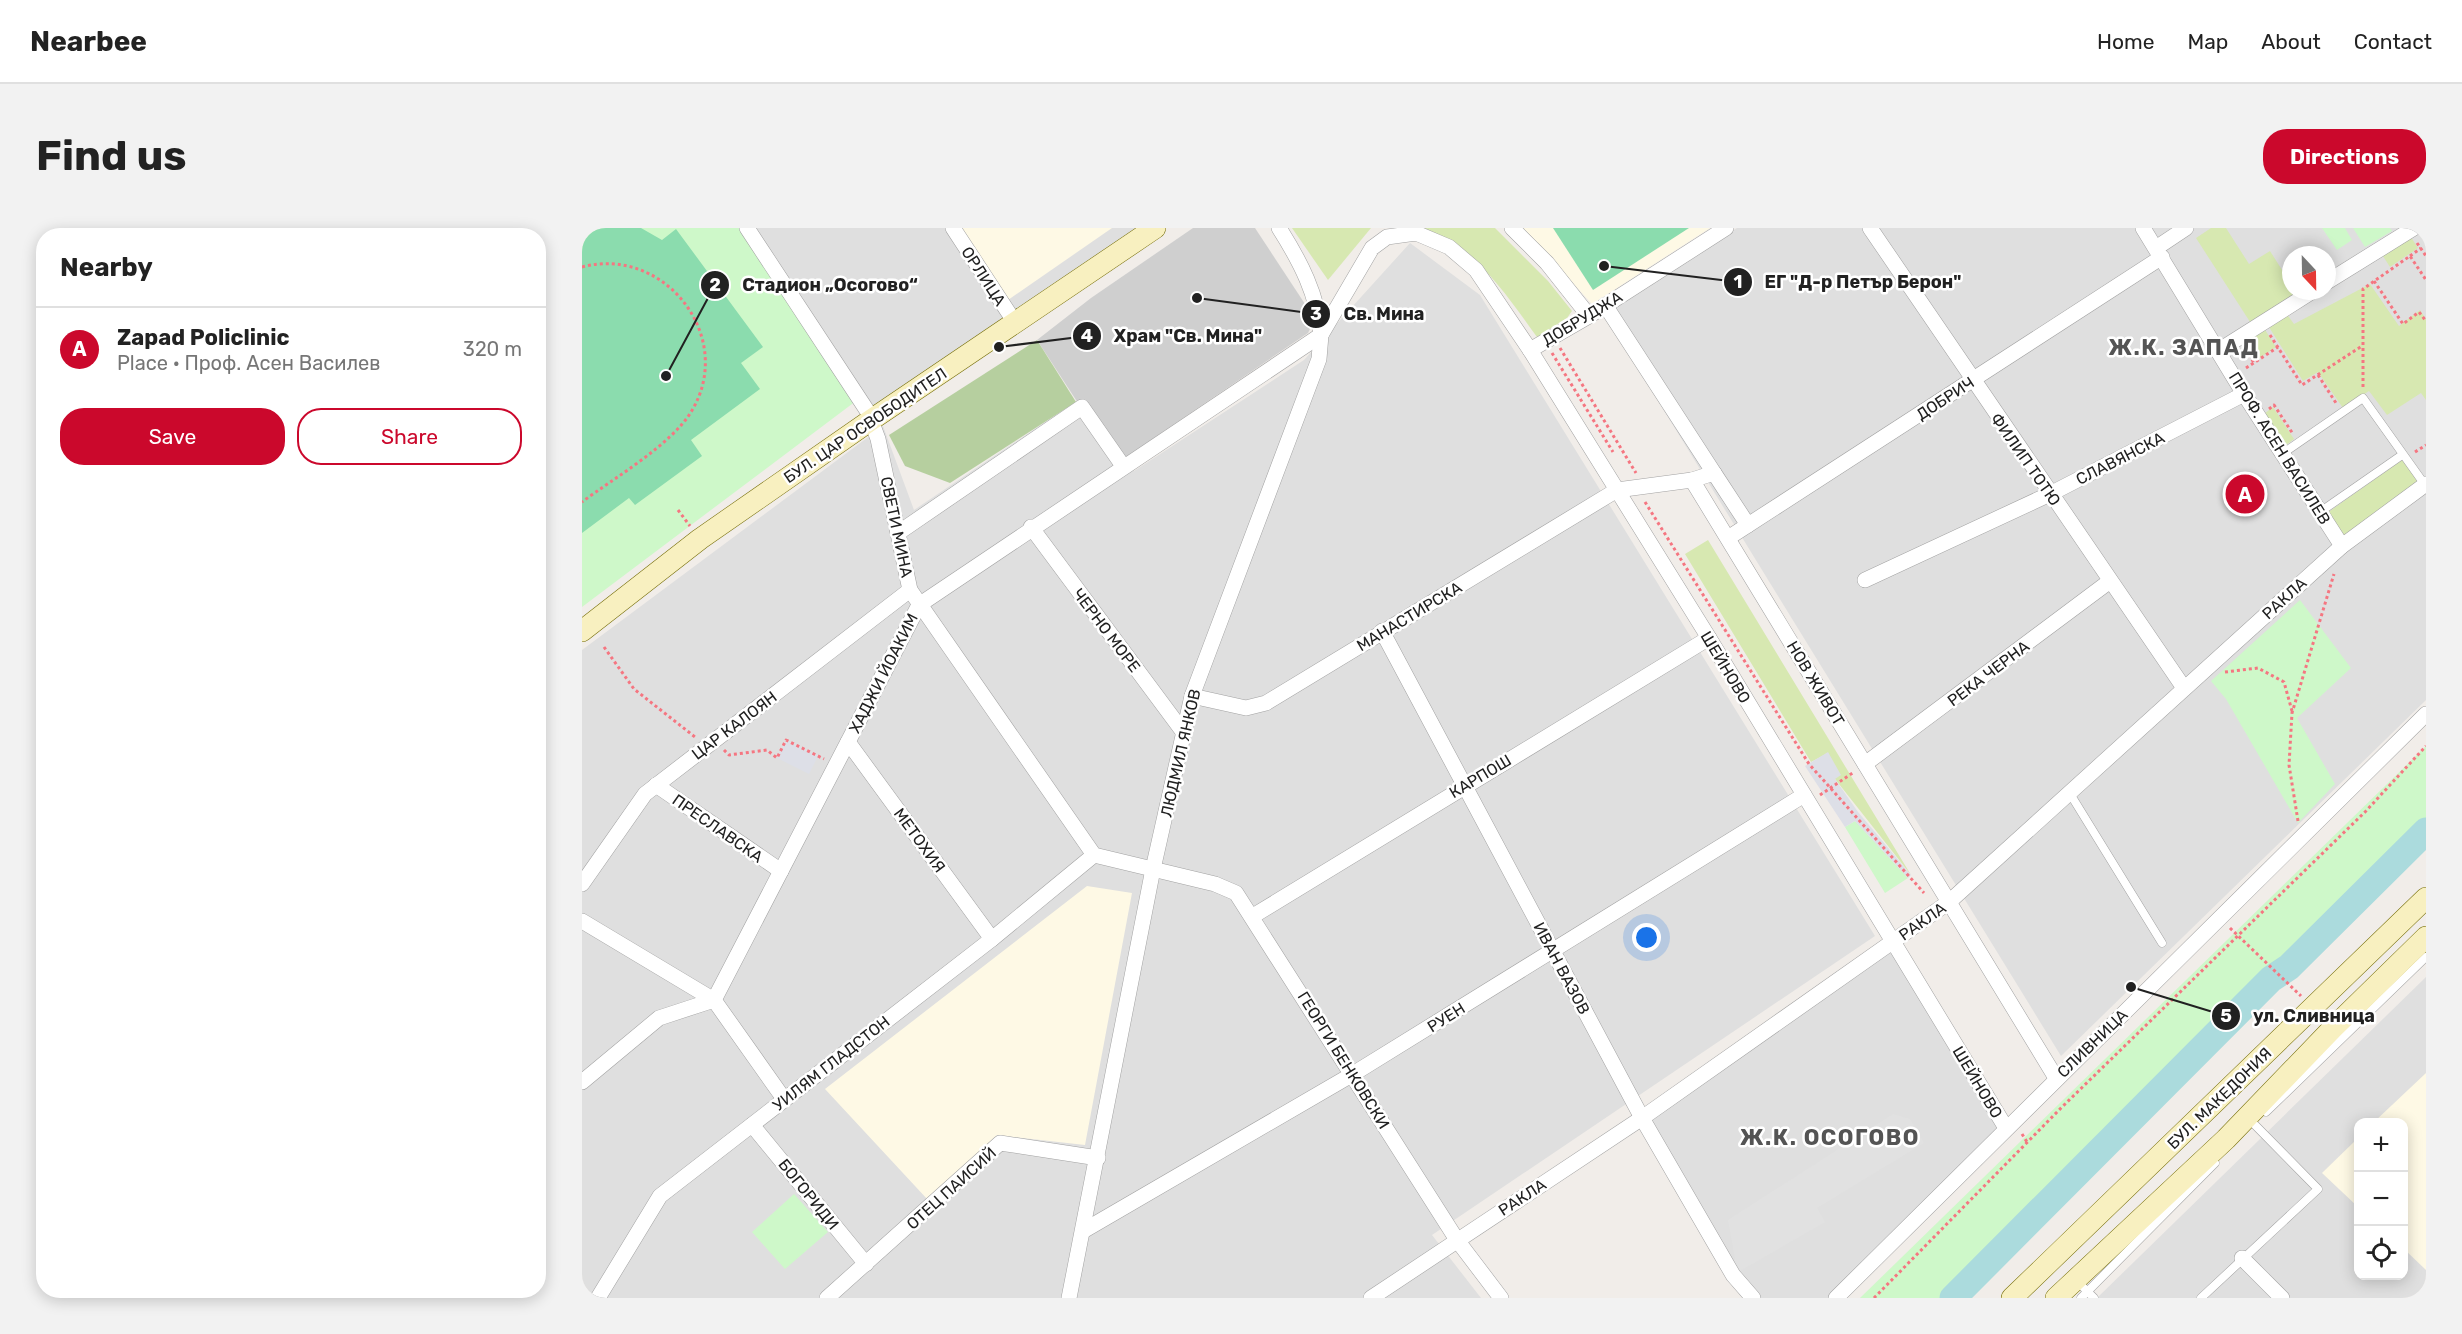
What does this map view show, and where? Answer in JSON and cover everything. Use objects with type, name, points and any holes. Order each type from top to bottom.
[{"type":"street","name":"СВЕТИ МИНА","points":[[747,228],[870,416],[878,439],[910,590],[1094,855]]},
{"type":"street","name":"ОРЛИЦА","points":[[953,228],[1016,324]]},
{"type":"street","name":"БУЛ. ЦАР ОСВОБОДИТЕЛ","points":[[582,631],[700,540],[870,416],[1016,324],[1155,228]]},
{"type":"street","points":[[1279,228],[1301,263],[1319,312],[1321,335]]},
{"type":"street","points":[[1512,228],[1547,263],[1589,316]]},
{"type":"street","name":"ДОБРУДЖА","points":[[1530,350],[1589,316],[1726,228]]},
{"type":"street","name":"ФИЛИП ТОТЮ","points":[[1870,228],[2184,688]]},
{"type":"street","name":"ПРОФ. АСЕН ВАСИЛЕВ","points":[[2143,228],[2244,394],[2342,546]]},
{"type":"street","name":"ДОБРИЧ","points":[[1728,538],[1972,380],[2159,252],[2186,228]]},
{"type":"street","points":[[2336,276],[2414,228]]},
{"type":"street","name":"ЛЮДМИЛ ЯНКОВ","points":[[1069,1298],[1153,869],[1192,696],[1319,359],[1321,335],[1372,248],[1387,237],[1416,233]]},
{"type":"street","name":"ШЕЙНОВО","points":[[1416,233],[1449,247],[1476,270],[1530,350],[1709,638],[2006,1128]]},
{"type":"street","points":[[2218,351],[2299,300]]},
{"type":"street","points":[[1605,305],[1748,525]]},
{"type":"street","name":"ХАДЖИ ЙОАКИМ","points":[[714,1000],[919,605],[1031,527],[1321,335]]},
{"type":"street","name":"СЛАВЯНСКА","points":[[1865,580],[2050,494],[2244,394]]},
{"type":"street","points":[[898,532],[1082,407],[1123,466]]},
{"type":"street","points":[[1617,490],[1692,480],[1714,473]]},
{"type":"street","name":"НОВ ЖИВОТ","points":[[1692,480],[2056,1078]]},
{"type":"street","name":"РАКЛА","points":[[1371,1298],[1642,1118],[1949,902],[2342,546],[2425,484]]},
{"type":"street","name":"МАНАСТИРСКА","points":[[1192,696],[1246,708],[1266,702],[1617,490]]},
{"type":"street","name":"ЧЕРНО МОРЕ","points":[[1031,527],[1184,733]]},
{"type":"street","name":"РЕКА ЧЕРНА","points":[[1865,764],[2110,581]]},
{"type":"street","name":"ЦАР КАЛОЯН","points":[[582,885],[645,794],[910,590]]},
{"type":"street","name":"ИВАН ВАЗОВ","points":[[1383,631],[1642,1118],[1733,1275],[1753,1298]]},
{"type":"street","name":"КАРПОШ","points":[[1253,916],[1709,638]]},
{"type":"street","name":"СЛИВНИЦА","points":[[1836,1298],[2426,714]]},
{"type":"street","name":"МЕТОХИЯ","points":[[848,742],[992,939]]},
{"type":"street","name":"ПРЕСЛАВСКА","points":[[656,785],[781,871]]},
{"type":"street","name":"РУЕН","points":[[1083,1231],[1353,1074],[1552,951],[1806,799]]},
{"type":"street","points":[[1094,855],[1153,869]]},
{"type":"street","name":"УИЛЯМ ГЛАДСТОН","points":[[598,1298],[660,1196],[992,939],[1094,855]]},
{"type":"street","name":"ГЕОРГИ БЕНКОВСКИ","points":[[1153,869],[1215,884],[1236,894],[1253,916],[1458,1240],[1501,1298]]},
{"type":"street","name":"БУЛ. МАКЕДОНИЯ","points":[[2012,1298],[2426,898]]},
{"type":"street","points":[[582,921],[714,1000],[784,1099]]},
{"type":"street","name":"БУЛ. МАКЕДОНИЯ","points":[[2056,1298],[2081,1289],[2332,1028],[2426,937]]},
{"type":"street","points":[[582,1082],[659,1018],[714,1000]]},
{"type":"street","name":"БОГОРИДИ","points":[[752,1125],[866,1264]]},
{"type":"street","name":"ОТЕЦ ПАИСИЙ","points":[[827,1298],[1000,1143],[1098,1158]]},
{"type":"street","points":[[2242,1258],[2282,1298]]},
{"type":"lane","points":[[2282,454],[2363,398],[2425,484]]},
{"type":"lane","points":[[2320,512],[2403,455]]},
{"type":"lane","points":[[2070,792],[2162,943]]},
{"type":"lane","points":[[2229,1149],[2426,957]]},
{"type":"lane","points":[[2201,1298],[2318,1189],[2254,1124]]},
{"type":"lane","points":[[2094,1298],[2081,1289],[2221,1158]]},
{"type":"path","points":[[2363,398],[2363,289],[2421,248]]},
{"type":"path","points":[[2410,256],[2426,279]]},
{"type":"path","points":[[582,267],[616,264],[632,266],[661,279],[685,300],[693,313],[702,333],[706,355],[698,399],[682,424],[582,502]]},
{"type":"path","points":[[2374,281],[2403,324],[2419,312],[2426,321]]},
{"type":"path","points":[[1553,336],[1643,485],[1646,503],[1809,764],[1929,898]]},
{"type":"path","points":[[2237,374],[2278,348],[2302,385],[2362,346]]},
{"type":"path","points":[[2318,375],[2340,410]]},
{"type":"path","points":[[2262,414],[2274,405],[2297,440]]},
{"type":"path","points":[[2302,837],[2289,765],[2292,713],[2342,546]]},
{"type":"path","points":[[604,647],[634,689],[695,737],[715,740],[729,755],[767,750],[777,758],[786,740],[836,764]]},
{"type":"path","points":[[2199,674],[2258,668],[2283,682],[2292,713]]},
{"type":"path","points":[[1874,1298],[2061,1108],[2366,811],[2426,746]]},
{"type":"path","points":[[1806,799],[1830,788],[1865,764]]},
{"type":"path","points":[[2220,918],[2302,997]]},
{"type":"shaded area","points":[[751,228],[1137,228],[868,412]]},
{"type":"shaded area","points":[[960,228],[1112,228],[1008,300]]},
{"type":"shaded area","points":[[1193,228],[1255,228],[1305,304],[1310,329],[1308,333],[1117,463],[1037,340],[1091,298]]},
{"type":"shaded area","points":[[1523,228],[1710,228],[1592,304]]},
{"type":"shaded area","points":[[1737,228],[2426,228],[2426,700],[2061,1056],[1604,313]]},
{"type":"shaded area","points":[[1410,243],[1480,295],[1875,936],[1432,1235],[1481,1298],[582,1298],[582,650],[883,426],[914,510],[1082,397],[1134,471],[1304,360]]},
{"type":"shaded area","points":[[786,740],[818,756],[809,774],[777,758]]},
{"type":"shaded area","points":[[1828,752],[1841,775],[1835,779],[1858,812],[1911,875],[1908,878],[1855,821],[1845,827],[1805,766]]},
{"type":"shaded area","points":[[1087,886],[1132,893],[1085,1145],[997,1135],[954,1180],[928,1200],[825,1089]]},
{"type":"shaded area","points":[[1892,941],[2006,1128],[1836,1298],[1753,1298],[1642,1118]]},
{"type":"shaded area","points":[[2426,977],[2426,1298],[2097,1298]]},
{"type":"shaded area","points":[[2426,1073],[2426,1270],[2408,1253],[2408,1118],[2378,1118]]},
{"type":"shaded area","points":[[1893,1114],[1910,1119],[1924,1143],[1817,1208],[1825,1222],[1733,1275],[1728,1266],[1735,1259],[1728,1220]]},
{"type":"shaded area","points":[[2354,1142],[2354,1203],[2322,1173]]},
{"type":"green space","points":[[582,228],[741,228],[856,401],[582,607]]},
{"type":"green space","points":[[582,228],[641,228],[662,240],[676,229],[763,347],[741,363],[760,389],[691,440],[702,456],[635,505],[629,498],[582,533]]},
{"type":"green space","points":[[1292,228],[1371,228],[1328,280]]},
{"type":"green space","points":[[1420,228],[1495,228],[1548,281],[1572,311],[1567,318],[1537,337],[1487,273],[1458,248]]},
{"type":"green space","points":[[1553,228],[1689,228],[1593,290]]},
{"type":"green space","points":[[2211,228],[2226,228],[2249,264],[2270,251],[2282,270],[2282,300],[2292,300],[2252,325],[2196,238]]},
{"type":"green space","points":[[2322,228],[2345,228],[2352,240],[2337,250]]},
{"type":"green space","points":[[2353,228],[2390,228],[2392,231],[2365,247]]},
{"type":"green space","points":[[2409,234],[2418,248],[2390,267],[2381,253]]},
{"type":"green space","points":[[2370,284],[2399,326],[2420,310],[2426,319],[2426,400],[2421,393],[2387,415],[2369,391],[2343,408],[2318,372],[2303,381],[2267,324],[2286,313],[2294,324]]},
{"type":"green space","points":[[2262,325],[2276,347],[2255,361],[2241,339]]},
{"type":"green space","points":[[1037,340],[1076,402],[950,483],[905,466],[889,435]]},
{"type":"green space","points":[[2273,407],[2294,439],[2285,446],[2264,414]]},
{"type":"green space","points":[[2402,460],[2419,483],[2344,537],[2327,513]]},
{"type":"green space","points":[[1708,540],[1911,875],[1835,779],[1828,753],[1811,762],[1685,554]]},
{"type":"green space","points":[[2300,600],[2351,668],[2297,718],[2335,784],[2298,823],[2226,699],[2211,681]]},
{"type":"green space","points":[[2426,746],[2426,830],[1955,1298],[1860,1298]]},
{"type":"green space","points":[[1855,821],[1908,878],[1885,893],[1845,827]]},
{"type":"green space","points":[[794,1194],[828,1232],[785,1269],[752,1232]]},
{"type":"waterway","points":[[1953,1298],[2271,979],[2289,967],[2426,831]]},
{"type":"place","name":"ЕГ \"Д-р Петър Берон\"","points":[[1604,266]]},
{"type":"place","name":"Св. Мина","points":[[1197,298]]},
{"type":"place","name":"Храм \"Св. Мина\"","points":[[999,347]]},
{"type":"place","name":"Стадион „Осогово“","points":[[666,376]]},
{"type":"place","name":"Zapad Policlinic","points":[[2245,494]]},
{"type":"place","name":"ул. Сливница","points":[[2131,987]]},
{"type":"district","name":"Ж.К. ЗАПАД","points":[[2184,347]]},
{"type":"district","name":"Ж.К. ОСОГОВО","points":[[1830,1137]]}]
